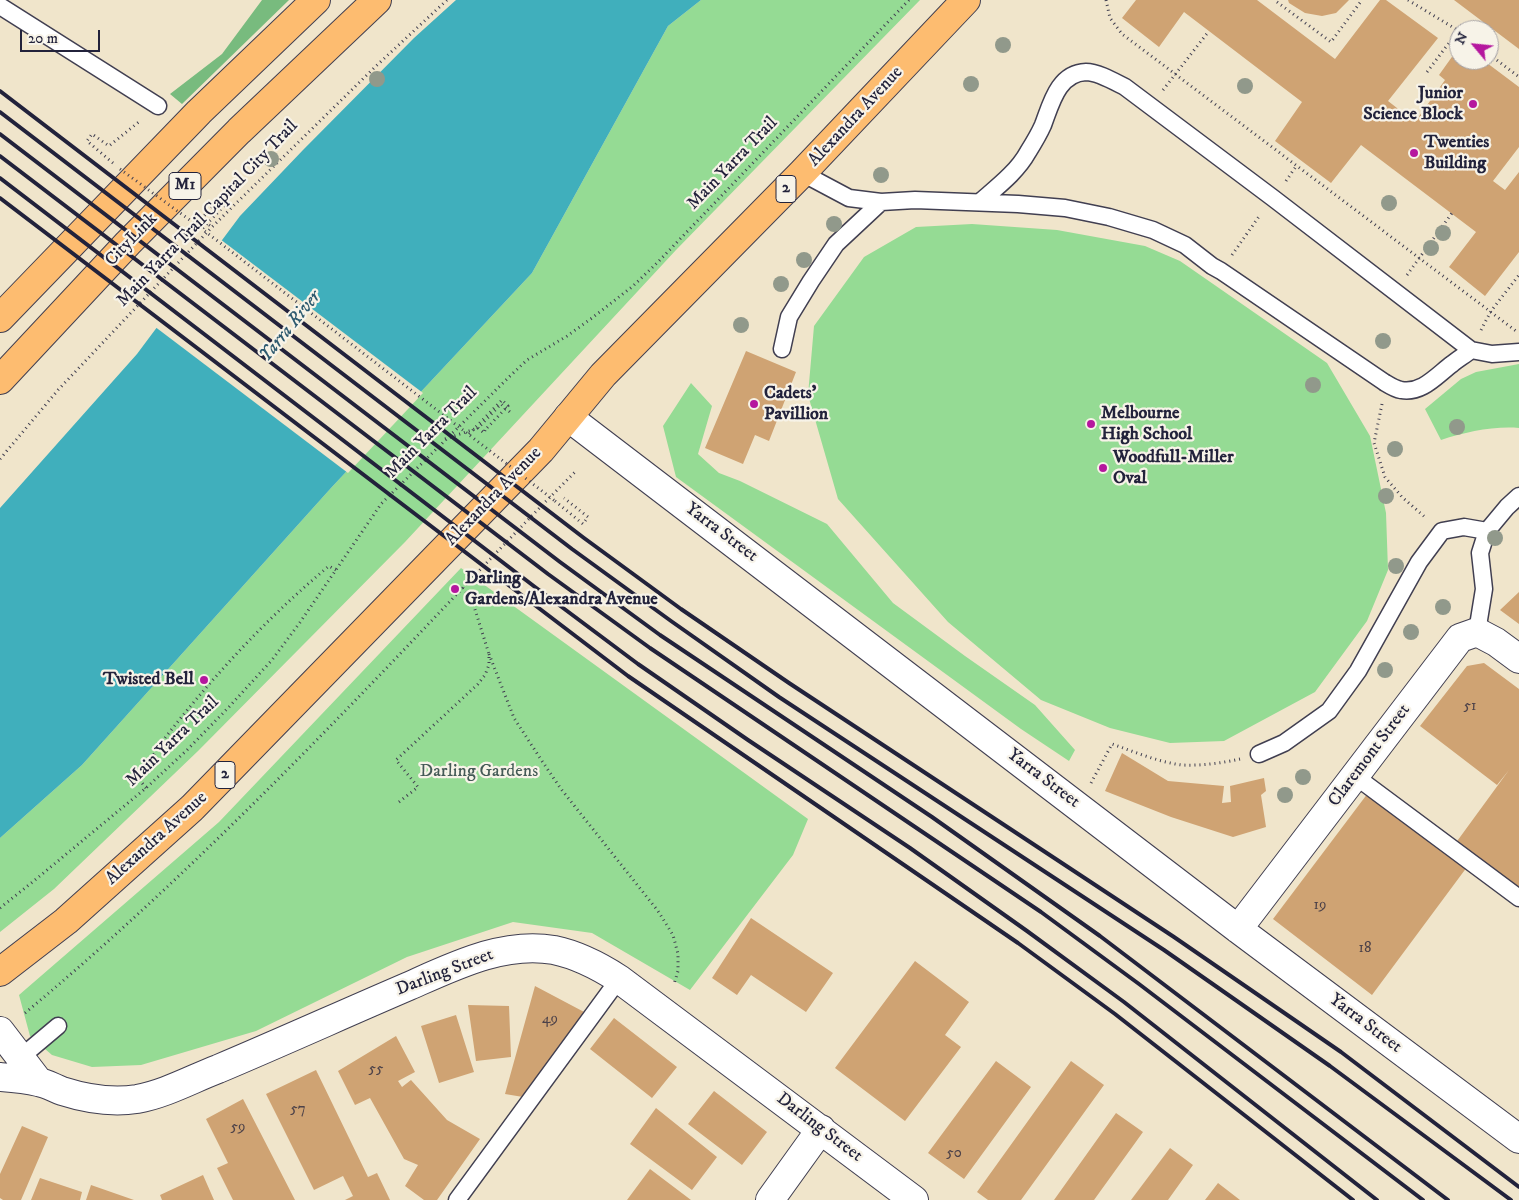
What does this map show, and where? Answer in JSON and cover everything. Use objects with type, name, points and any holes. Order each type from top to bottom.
[{"type":"main road","name":"M1","points":[[0,318],[199,112],[316,0]]},
{"type":"main road","name":"CityLink","points":[[0,380],[128,243],[266,105],[377,0]]},
{"type":"main road","name":"Alexandra Avenue","points":[[0,972],[66,921],[192,808],[540,450],[603,375],[802,173],[966,0]]},
{"type":"street","name":"Yarra Street","points":[[568,417],[1238,929],[1519,1140]]},
{"type":"street","name":"Claremont Street","points":[[1238,929],[1460,638],[1477,632]]},
{"type":"street","points":[[1477,632],[1496,642],[1519,659]]},
{"type":"street","name":"Darling Street","points":[[0,1077],[39,1082],[83,1098],[100,1100],[138,1098],[157,1093],[245,1058],[456,966],[509,950],[553,950],[575,955],[600,966],[619,979],[914,1200]]},
{"type":"street","points":[[0,1031],[39,1082]]},
{"type":"street","points":[[770,1200],[821,1130]]},
{"type":"lane","points":[[0,6],[158,106]]},
{"type":"lane","points":[[980,202],[1004,182],[1027,155],[1042,127],[1053,97],[1060,86],[1074,75],[1087,72],[1110,79],[1125,87],[1471,350],[1492,354],[1519,352]]},
{"type":"lane","points":[[802,173],[849,198],[881,202],[915,200],[980,202],[1065,208],[1109,216],[1153,230],[1185,244],[1212,266],[1221,270],[1396,389],[1404,391],[1431,382],[1451,364],[1471,350]]},
{"type":"lane","points":[[782,349],[789,317],[810,281],[836,244],[881,202]]},
{"type":"lane","points":[[1477,632],[1484,589],[1480,553],[1488,531],[1506,507],[1519,496]]},
{"type":"lane","points":[[1259,754],[1284,743],[1329,711],[1358,671],[1419,562],[1442,531],[1464,528],[1488,531]]},
{"type":"lane","points":[[1355,776],[1519,898]]},
{"type":"lane","points":[[458,1200],[619,979]]},
{"type":"lane","points":[[20,1058],[58,1026]]},
{"type":"path","name":"Main Yarra Trail Capital City Trail","points":[[0,459],[58,390],[212,227],[375,67],[447,0]]},
{"type":"path","name":"Main Yarra Trail","points":[[0,908],[146,788],[194,743],[272,660],[302,621],[381,504],[527,360],[567,336],[640,280],[909,0]]},
{"type":"path","points":[[1106,0],[1110,18],[1122,34],[1515,330]]},
{"type":"path","points":[[1277,2],[1331,42],[1362,0]]},
{"type":"path","points":[[1408,0],[1449,25]]},
{"type":"path","points":[[1412,2],[1418,0]]},
{"type":"path","points":[[1150,106],[1209,31]]},
{"type":"path","points":[[1428,72],[1449,44]]},
{"type":"path","points":[[1499,62],[1519,77]]},
{"type":"path","points":[[158,106],[109,146],[92,134],[87,141],[120,169],[202,229],[583,524],[588,517],[564,498]]},
{"type":"path","points":[[1291,173],[1297,165]]},
{"type":"path","points":[[202,229],[225,205],[219,200],[201,219],[212,227]]},
{"type":"path","points":[[1234,252],[1261,214]]},
{"type":"path","points":[[1409,272],[1452,214]]},
{"type":"path","points":[[1491,311],[1519,275]]},
{"type":"path","points":[[469,434],[502,400],[508,406],[484,433],[478,428]]},
{"type":"path","points":[[1382,402],[1374,443],[1385,477],[1402,497],[1442,531]]},
{"type":"path","points":[[445,440],[478,428],[501,404],[511,413]]},
{"type":"path","points":[[24,1013],[65,979],[233,825],[577,470]]},
{"type":"path","points":[[146,788],[138,779],[167,736],[216,677],[255,634],[302,588],[329,566],[336,570]]},
{"type":"path","points":[[463,588],[472,600],[489,654],[514,718],[561,789],[658,911],[673,935],[678,954],[678,971],[674,984]]},
{"type":"path","points":[[399,802],[418,787],[396,760],[478,684],[485,675],[489,665],[489,654]]},
{"type":"path","points":[[1088,788],[1112,744],[1158,760],[1183,765],[1221,763],[1259,754]]},
{"type":"green space","points":[[262,0],[289,0],[182,104],[170,94],[222,54]]},
{"type":"green space","points":[[701,0],[920,0],[676,250],[405,542],[198,751],[54,889],[0,932],[0,838],[82,765],[331,488],[532,273],[668,26]]},
{"type":"green space","name":"Woodfull-Miller Oval","points":[[972,224],[1057,230],[1145,246],[1180,261],[1327,363],[1370,436],[1386,513],[1388,570],[1367,621],[1315,692],[1224,741],[1170,743],[1110,728],[1041,700],[948,622],[838,499],[808,395],[814,326],[864,257],[916,227]]},
{"type":"green space","points":[[1519,364],[1519,428],[1480,430],[1441,440],[1425,409],[1461,379],[1476,372]]},
{"type":"green space","points":[[691,383],[712,406],[698,454],[719,473],[740,481],[827,524],[893,603],[1035,705],[1075,750],[1069,761],[1021,729],[676,477],[663,426]]},
{"type":"green space","name":"Darling Gardens","points":[[461,568],[808,819],[793,855],[690,990],[592,933],[513,922],[407,957],[256,1031],[141,1065],[92,1067],[52,1055],[30,1036],[19,995],[219,822]]},
{"type":"water","name":"Yarra River","points":[[456,0],[701,0],[668,26],[532,273],[331,488],[82,765],[0,838],[0,508],[137,354],[240,216],[414,38]]},
{"type":"pier","points":[[220,239],[423,393],[348,473],[154,326]]},
{"type":"building","name":"Twenties Building","points":[[1136,0],[1257,0],[1335,59],[1380,0],[1386,0],[1438,38],[1388,101],[1415,122],[1445,80],[1439,75],[1449,61],[1449,70],[1496,70],[1519,87],[1519,147],[1493,181],[1505,190],[1519,172],[1519,252],[1485,296],[1449,267],[1476,232],[1361,145],[1331,183],[1275,141],[1302,102],[1184,12],[1159,47],[1122,18]]},
{"type":"building","points":[[1288,0],[1349,0],[1336,13],[1322,16],[1305,13],[1289,3]]},
{"type":"building","points":[[1454,0],[1519,0],[1519,49],[1499,34],[1499,20],[1481,20]]},
{"type":"building","name":"Cadets' Pavillion","points":[[746,351],[796,372],[769,441],[755,435],[743,464],[705,448]]},
{"type":"building","points":[[1519,592],[1519,624],[1500,610]]},
{"type":"building","points":[[1484,663],[1519,689],[1519,891],[1455,844],[1509,770],[1497,785],[1420,726],[1467,666]]},
{"type":"building","points":[[1122,753],[1168,781],[1224,786],[1222,803],[1231,802],[1230,786],[1264,778],[1266,791],[1261,795],[1266,827],[1233,837],[1171,817],[1105,791]]},
{"type":"building","points":[[1368,793],[1467,867],[1372,995],[1273,919]]},
{"type":"building","points":[[751,918],[833,973],[806,1012],[751,975],[737,995],[712,978]]},
{"type":"building","points":[[915,961],[969,1002],[945,1035],[961,1047],[905,1121],[835,1068]]},
{"type":"building","points":[[535,986],[586,1013],[529,1098],[505,1094]]},
{"type":"building","points":[[468,1005],[509,1006],[511,1057],[476,1061]]},
{"type":"building","points":[[456,1015],[474,1072],[439,1083],[421,1026]]},
{"type":"building","points":[[614,1018],[677,1067],[652,1098],[590,1049]]},
{"type":"building","points":[[396,1036],[415,1072],[398,1081],[402,1087],[411,1080],[447,1120],[480,1139],[437,1200],[424,1200],[405,1186],[418,1165],[404,1159],[370,1098],[355,1105],[338,1071]]},
{"type":"building","points":[[996,1061],[1031,1087],[964,1179],[928,1153]]},
{"type":"building","points":[[1071,1061],[1104,1085],[1021,1200],[988,1200],[977,1192]]},
{"type":"building","points":[[316,1070],[368,1177],[377,1173],[390,1200],[345,1200],[353,1196],[343,1176],[314,1190],[266,1094]]},
{"type":"building","points":[[714,1091],[767,1132],[742,1165],[688,1124]]},
{"type":"building","points":[[243,1099],[295,1200],[233,1200],[217,1168],[228,1163],[206,1119]]},
{"type":"building","points":[[656,1108],[717,1157],[692,1190],[630,1144]]},
{"type":"building","points":[[1116,1113],[1143,1132],[1094,1200],[1054,1200]]},
{"type":"building","points":[[22,1126],[48,1137],[21,1200],[3,1200],[0,1198],[0,1174]]},
{"type":"building","points":[[1170,1148],[1193,1165],[1168,1200],[1131,1200]]},
{"type":"building","points":[[650,1169],[691,1200],[627,1200]]},
{"type":"building","points":[[203,1175],[214,1200],[162,1200],[160,1195]]},
{"type":"building","points":[[40,1178],[82,1192],[80,1200],[31,1200]]},
{"type":"building","points":[[1218,1183],[1240,1200],[1205,1200]]},
{"type":"building","points":[[91,1185],[134,1200],[86,1200]]},
{"type":"railway","points":[[0,91],[584,538],[681,609],[789,683],[1174,937],[1341,1052],[1519,1187]]},
{"type":"railway","points":[[0,112],[572,549],[671,621],[779,697],[1164,950],[1330,1066],[1511,1200]]},
{"type":"railway","points":[[0,134],[560,562],[660,635],[932,817],[1100,936],[1448,1200]]},
{"type":"railway","points":[[0,156],[548,574],[650,648],[1041,912],[1139,984],[1423,1200]]},
{"type":"railway","points":[[0,178],[638,664],[910,848],[1027,931],[1124,1002],[1377,1200]]},
{"type":"railway","points":[[0,198],[628,676],[1018,943],[1115,1014],[1353,1200]]},
{"type":"place","name":"Junior Science Block","points":[[1473,104]]},
{"type":"place","name":"Twenties Building","points":[[1414,153]]},
{"type":"place","name":"Cadets' Pavillion","points":[[754,404]]},
{"type":"place","name":"Melbourne High School","points":[[1091,424]]},
{"type":"place","name":"Woodfull-Miller Oval","points":[[1103,468]]},
{"type":"place","name":"Darling Gardens/Alexandra Avenue","points":[[455,589]]},
{"type":"place","name":"Twisted Bell","points":[[204,680]]}]
